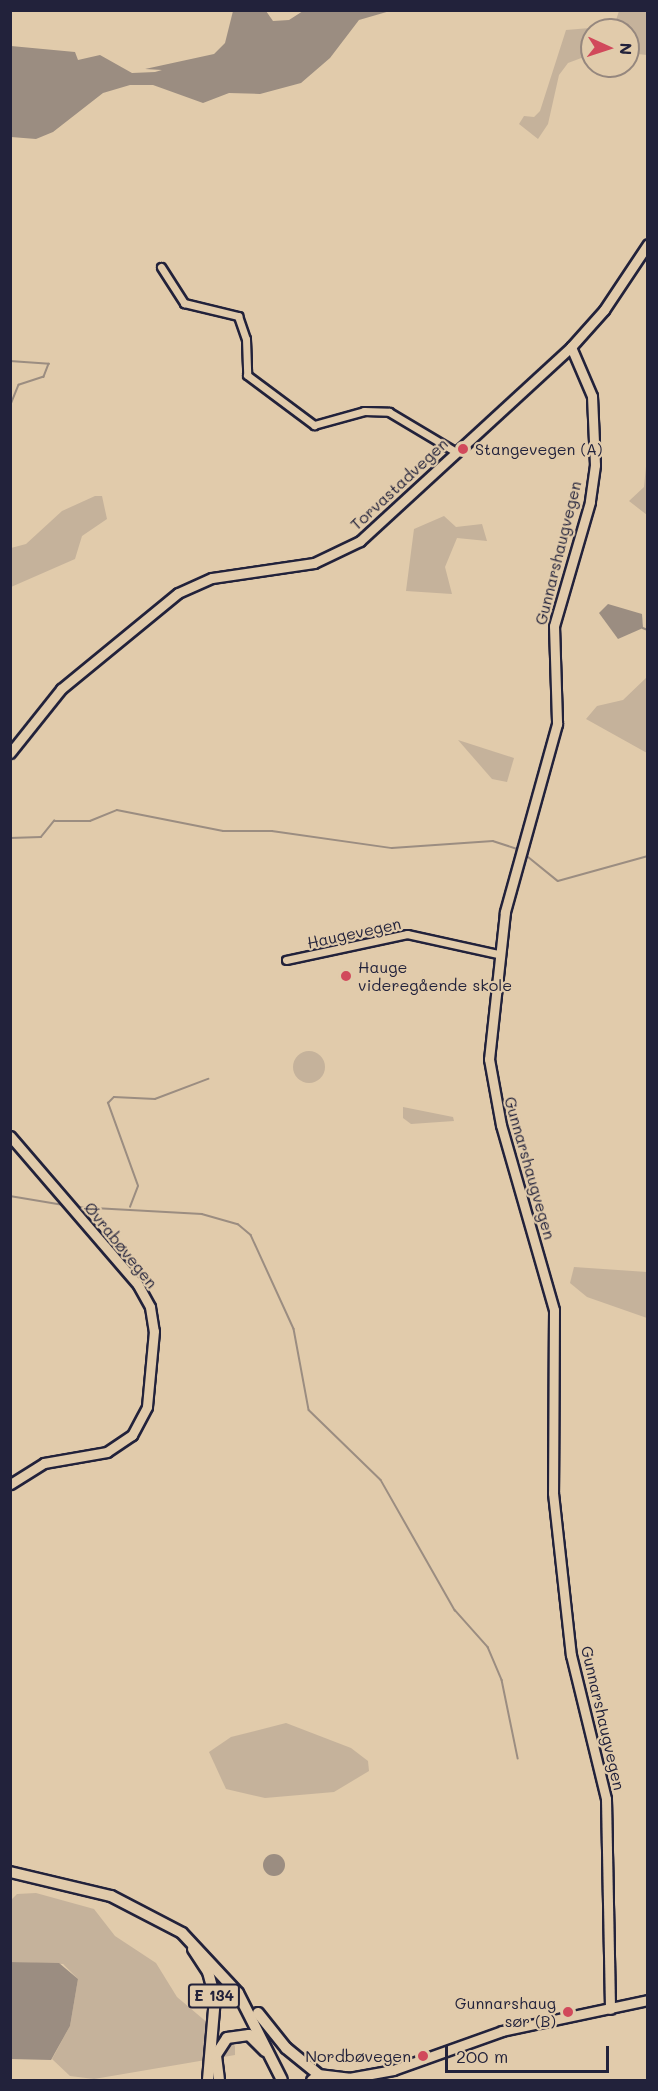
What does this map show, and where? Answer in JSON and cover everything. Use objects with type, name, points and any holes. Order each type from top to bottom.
[{"type":"highway","name":"E 134","points":[[10,1872],[101,1893],[171,1925],[227,1971],[277,2039],[316,2079]]},
{"type":"highway","name":"E 134","points":[[171,1925],[200,1958],[213,1987],[216,2030],[208,2080]]},
{"type":"highway","name":"E 134","points":[[215,1963],[238,1993],[279,2077]]},
{"type":"highway","points":[[238,1993],[263,2048]]},
{"type":"highway","points":[[219,2080],[216,2055],[226,2038],[247,2034],[263,2048]]},
{"type":"highway","name":"E 134","points":[[263,2048],[279,2077]]},
{"type":"main road","name":"Torvastadvegen","points":[[10,753],[56,694],[168,599],[208,579],[281,572],[345,550],[571,347],[604,310],[648,244]]},
{"type":"main road","name":"Gunnarshaugvegen","points":[[571,347],[592,396],[594,474],[554,626],[559,688],[552,745],[498,954],[489,1032],[491,1082],[554,1310],[555,1516],[571,1655],[606,1799],[610,2009]]},
{"type":"main road","name":"Øvrabøvegen","points":[[10,1136],[138,1285],[150,1307],[154,1331],[147,1407],[132,1435],[107,1452],[44,1463],[10,1484]]},
{"type":"main road","points":[[316,2079],[365,2078],[502,2031],[648,2000]]},
{"type":"main road","points":[[208,2080],[219,2080]]},
{"type":"street","points":[[161,267],[184,303],[238,316],[246,339],[248,375],[314,424],[364,411],[389,412],[456,452]]},
{"type":"street","name":"Haugevegen","points":[[286,960],[407,934],[498,954]]},
{"type":"shaded area","points":[[233,11],[266,11],[273,21],[289,20],[303,11],[390,11],[359,20],[330,58],[301,83],[260,94],[229,93],[203,103],[153,85],[130,85],[103,93],[53,132],[36,139],[11,137],[11,46],[75,52],[78,60],[100,55],[132,73],[155,72],[162,70],[145,69],[214,54],[225,43]]},
{"type":"shaded area","points":[[619,11],[647,11],[647,55],[640,54],[640,18],[617,18]]},
{"type":"shaded area","points":[[580,29],[580,58],[568,63],[559,75],[548,124],[538,139],[519,124],[524,116],[534,117],[540,111],[566,30]]},
{"type":"shaded area","points":[[647,456],[647,515],[629,501],[644,487]]},
{"type":"shaded area","points":[[95,496],[102,496],[107,519],[82,536],[75,559],[11,587],[11,548],[26,544],[62,511]]},
{"type":"shaded area","points":[[444,516],[456,527],[482,524],[487,541],[457,538],[445,567],[452,594],[406,591],[414,529]]},
{"type":"shaded area","points":[[608,604],[642,614],[643,628],[618,639],[599,613]]},
{"type":"shaded area","points":[[647,677],[647,753],[586,719],[597,706],[623,700]]},
{"type":"shaded area","points":[[458,740],[514,758],[507,782],[492,779]]},
{"type":"shaded area","points":[[309,1051],[320,1056],[325,1067],[320,1078],[309,1083],[298,1078],[293,1067],[298,1056]]},
{"type":"shaded area","points":[[403,1107],[453,1117],[454,1121],[411,1124],[403,1118]]},
{"type":"shaded area","points":[[574,1267],[647,1272],[647,1318],[587,1297],[570,1283]]},
{"type":"shaded area","points":[[286,1723],[351,1748],[368,1761],[369,1771],[334,1792],[265,1798],[226,1789],[209,1752],[231,1737]]},
{"type":"shaded area","points":[[274,1854],[282,1857],[285,1865],[282,1873],[274,1876],[266,1873],[263,1865],[266,1857]]},
{"type":"shaded area","points":[[36,1893],[94,1909],[115,1936],[156,1963],[177,1997],[235,2046],[235,2055],[94,2079],[70,2076],[52,2059],[70,2026],[78,1979],[63,1964],[11,1962],[10,1901],[17,1894]]},
{"type":"shaded area","points":[[10,1962],[59,1963],[78,1979],[70,2026],[51,2060],[11,2059]]},
{"type":"waterway","points":[[10,361],[49,364],[44,377],[19,385],[10,407]]},
{"type":"waterway","points":[[643,628],[648,630]]},
{"type":"waterway","points":[[10,838],[41,837],[54,821],[90,821],[117,810],[223,831],[272,831],[392,848],[493,841],[518,849]]},
{"type":"waterway","points":[[526,855],[558,881],[648,856]]},
{"type":"waterway","points":[[130,1207],[138,1186],[108,1103],[114,1097],[155,1099],[208,1079]]},
{"type":"waterway","points":[[10,1196],[63,1205]]},
{"type":"waterway","points":[[76,1207],[202,1214],[238,1224],[251,1235],[294,1329],[309,1410],[381,1480],[455,1610],[488,1647],[502,1680],[518,1758]]},
{"type":"place","name":"Stangevegen (A)","points":[[463,449]]},
{"type":"place","name":"Hauge videregående skole","points":[[346,976]]},
{"type":"place","name":"Gunnarshaug sør (B)","points":[[568,2012]]},
{"type":"place","name":"Nordbøvegen","points":[[423,2056]]}]
